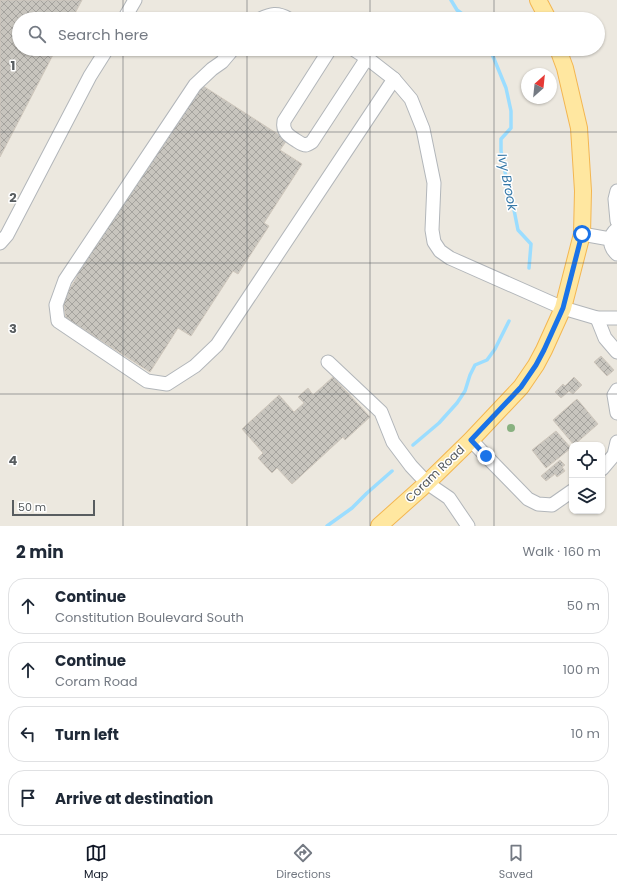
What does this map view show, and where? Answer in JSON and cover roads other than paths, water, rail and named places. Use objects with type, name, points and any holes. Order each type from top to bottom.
[{"type":"main road","points":[[538,0],[544,12]]},
{"type":"main road","name":"Coram Road","points":[[379,526],[427,483],[471,440],[521,387],[544,350],[563,308],[582,234],[583,192],[579,128],[565,68],[561,56]]},
{"type":"street","points":[[128,12],[135,0]]},
{"type":"street","points":[[0,243],[6,235],[102,56]]},
{"type":"street","points":[[227,56],[194,85],[66,280],[56,305],[58,321],[147,380],[167,384],[195,366],[217,346],[394,79]]},
{"type":"street","points":[[326,56],[284,121],[283,125],[287,135],[306,145],[312,142],[367,58]]},
{"type":"street","points":[[364,56],[394,79],[412,99],[423,128],[434,183],[432,230],[434,242],[440,251],[462,264],[563,308],[597,318],[617,318]]},
{"type":"street","points":[[617,191],[615,199],[617,221]]},
{"type":"street","points":[[582,234],[614,234],[610,244],[612,249],[617,254]]},
{"type":"street","points":[[597,318],[605,338],[617,352]]},
{"type":"street","points":[[328,362],[381,412],[393,442],[411,466],[427,483],[449,498],[468,526]]},
{"type":"street","points":[[617,390],[614,395],[617,413]]},
{"type":"street","points":[[471,440],[528,499],[538,504],[552,505],[569,493]]},
{"type":"street","points":[[605,466],[614,455],[617,442]]},
{"type":"waterway","name":"Ivy Brook","points":[[451,0],[460,12]]},
{"type":"waterway","name":"Ivy Brook","points":[[493,56],[506,88],[511,111],[511,128],[501,139],[501,151],[518,230],[531,244],[529,268]]},
{"type":"waterway","name":"Ivy Brook","points":[[413,445],[439,423],[457,403],[465,391],[475,365],[487,360],[495,349],[509,321]]},
{"type":"waterway","name":"Ivy Brook","points":[[327,526],[352,508],[392,471]]}]
